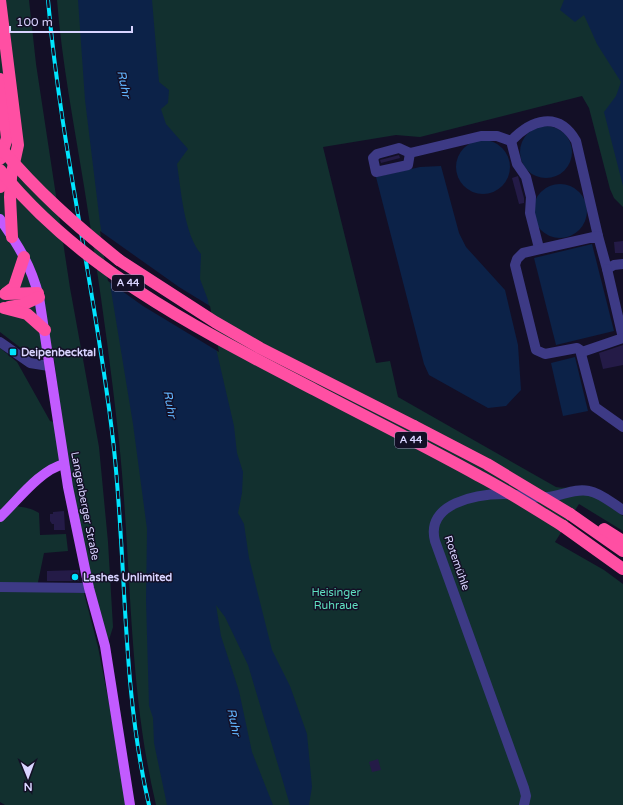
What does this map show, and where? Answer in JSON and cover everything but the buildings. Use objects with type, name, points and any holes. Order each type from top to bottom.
[{"type":"highway","points":[[0,0],[17,135],[16,156],[8,180],[12,237]]},
{"type":"highway","points":[[0,79],[6,138],[0,159]]},
{"type":"highway","name":"A 44","points":[[0,147],[28,180],[75,225],[119,260],[164,290],[260,348],[487,464],[570,514],[623,551]]},
{"type":"highway","name":"A 44","points":[[0,170],[8,180],[67,238],[163,307],[211,336],[481,476],[563,526],[623,569]]},
{"type":"highway","points":[[0,187],[8,180]]},
{"type":"highway","points":[[3,294],[14,287],[24,257]]},
{"type":"highway","points":[[3,294],[38,295]]},
{"type":"highway","points":[[2,308],[22,305],[38,295]]},
{"type":"highway","points":[[2,308],[27,314],[45,330]]},
{"type":"highway","points":[[570,514],[594,522],[623,541]]},
{"type":"main road","name":"Langenberger Straße","points":[[0,219],[34,276],[45,330],[64,464],[89,588],[105,646],[130,805]]},
{"type":"main road","points":[[0,517],[44,473],[55,466],[64,464]]},
{"type":"street","points":[[511,141],[524,128],[540,122],[556,123],[570,131],[578,147],[623,338],[582,352]]},
{"type":"street","points":[[410,152],[481,136],[497,136],[511,141]]},
{"type":"street","points":[[511,141],[515,159],[526,177],[530,196],[530,213],[539,248]]},
{"type":"street","points":[[598,236],[539,248],[520,254],[515,263],[535,348],[539,353],[545,354],[577,348],[582,352],[595,407],[623,427]]},
{"type":"street","points":[[607,269],[614,265],[623,264]]},
{"type":"street","points":[[0,342],[30,363],[50,366]]},
{"type":"street","name":"Rotemühle","points":[[524,805],[526,796],[524,788],[436,541],[434,529],[435,522],[444,510],[454,504],[476,497],[496,494],[546,498],[576,490],[588,490],[599,494],[623,510]]},
{"type":"street","points":[[0,587],[89,588]]},
{"type":"green space","points":[[0,0],[29,0],[36,64],[70,288],[99,447],[108,542],[113,627],[107,646],[92,585],[66,453],[53,351],[26,352],[0,332]]},
{"type":"green space","name":"Heisinger Ruhraue","points":[[57,0],[623,0],[623,207],[614,198],[610,189],[589,108],[582,96],[420,137],[396,135],[323,147],[376,363],[390,361],[398,397],[556,487],[591,487],[597,498],[623,516],[623,531],[579,504],[555,542],[604,570],[623,584],[623,805],[156,805],[140,713],[135,666],[126,526],[111,370],[94,247],[65,70]]},
{"type":"green space","points":[[0,348],[17,362],[50,421],[58,423],[63,463],[0,516]]},
{"type":"green space","points":[[13,505],[39,513],[40,535],[66,534],[68,551],[44,553],[37,587],[0,587],[0,517]]},
{"type":"green space","points":[[0,590],[84,593],[98,647],[129,805],[5,805],[0,802]]},
{"type":"water","name":"Ruhr","points":[[78,0],[152,0],[159,82],[169,90],[168,103],[161,109],[166,124],[188,149],[177,164],[184,211],[191,235],[201,254],[200,279],[208,300],[212,331],[234,426],[237,453],[243,472],[242,493],[238,513],[244,524],[249,558],[272,650],[290,686],[307,734],[312,787],[309,805],[290,805],[248,665],[225,617],[216,605],[221,636],[239,691],[252,752],[273,805],[167,805],[154,743],[153,718],[149,706],[146,600],[147,529],[133,424],[100,223],[85,100]]},
{"type":"water","points":[[564,0],[623,0],[623,186],[604,112],[616,96],[621,82],[597,44],[584,15],[575,22],[560,10]]},
{"type":"water","points":[[541,126],[551,126],[565,133],[572,147],[572,157],[565,171],[551,178],[541,178],[531,174],[524,167],[520,157],[520,147],[524,137],[531,130]]},
{"type":"water","points":[[483,140],[498,145],[502,148],[505,152],[510,167],[505,182],[502,186],[498,189],[483,194],[468,189],[464,186],[461,182],[456,167],[461,152],[464,148],[468,145]]},
{"type":"water","points":[[441,166],[459,233],[466,247],[505,290],[518,345],[521,390],[506,406],[488,408],[429,375],[424,364],[376,177],[420,167]]},
{"type":"water","points":[[560,184],[570,186],[579,192],[585,201],[587,211],[585,221],[579,230],[570,236],[560,238],[550,236],[541,230],[535,221],[533,211],[535,201],[541,192],[550,186]]},
{"type":"water","points":[[592,244],[614,331],[556,345],[534,258]]},
{"type":"water","points":[[575,357],[588,411],[563,416],[551,363]]},
{"type":"pier","points":[[100,231],[179,287],[210,306],[219,352],[143,306],[108,281]]},
{"type":"railway","points":[[48,0],[61,111],[98,330],[113,440],[121,532],[129,669],[140,760],[149,805]]},
{"type":"place","name":"Deipenbecktal","points":[[13,352]]},
{"type":"place","name":"Lashes Unlimited","points":[[75,577]]}]
